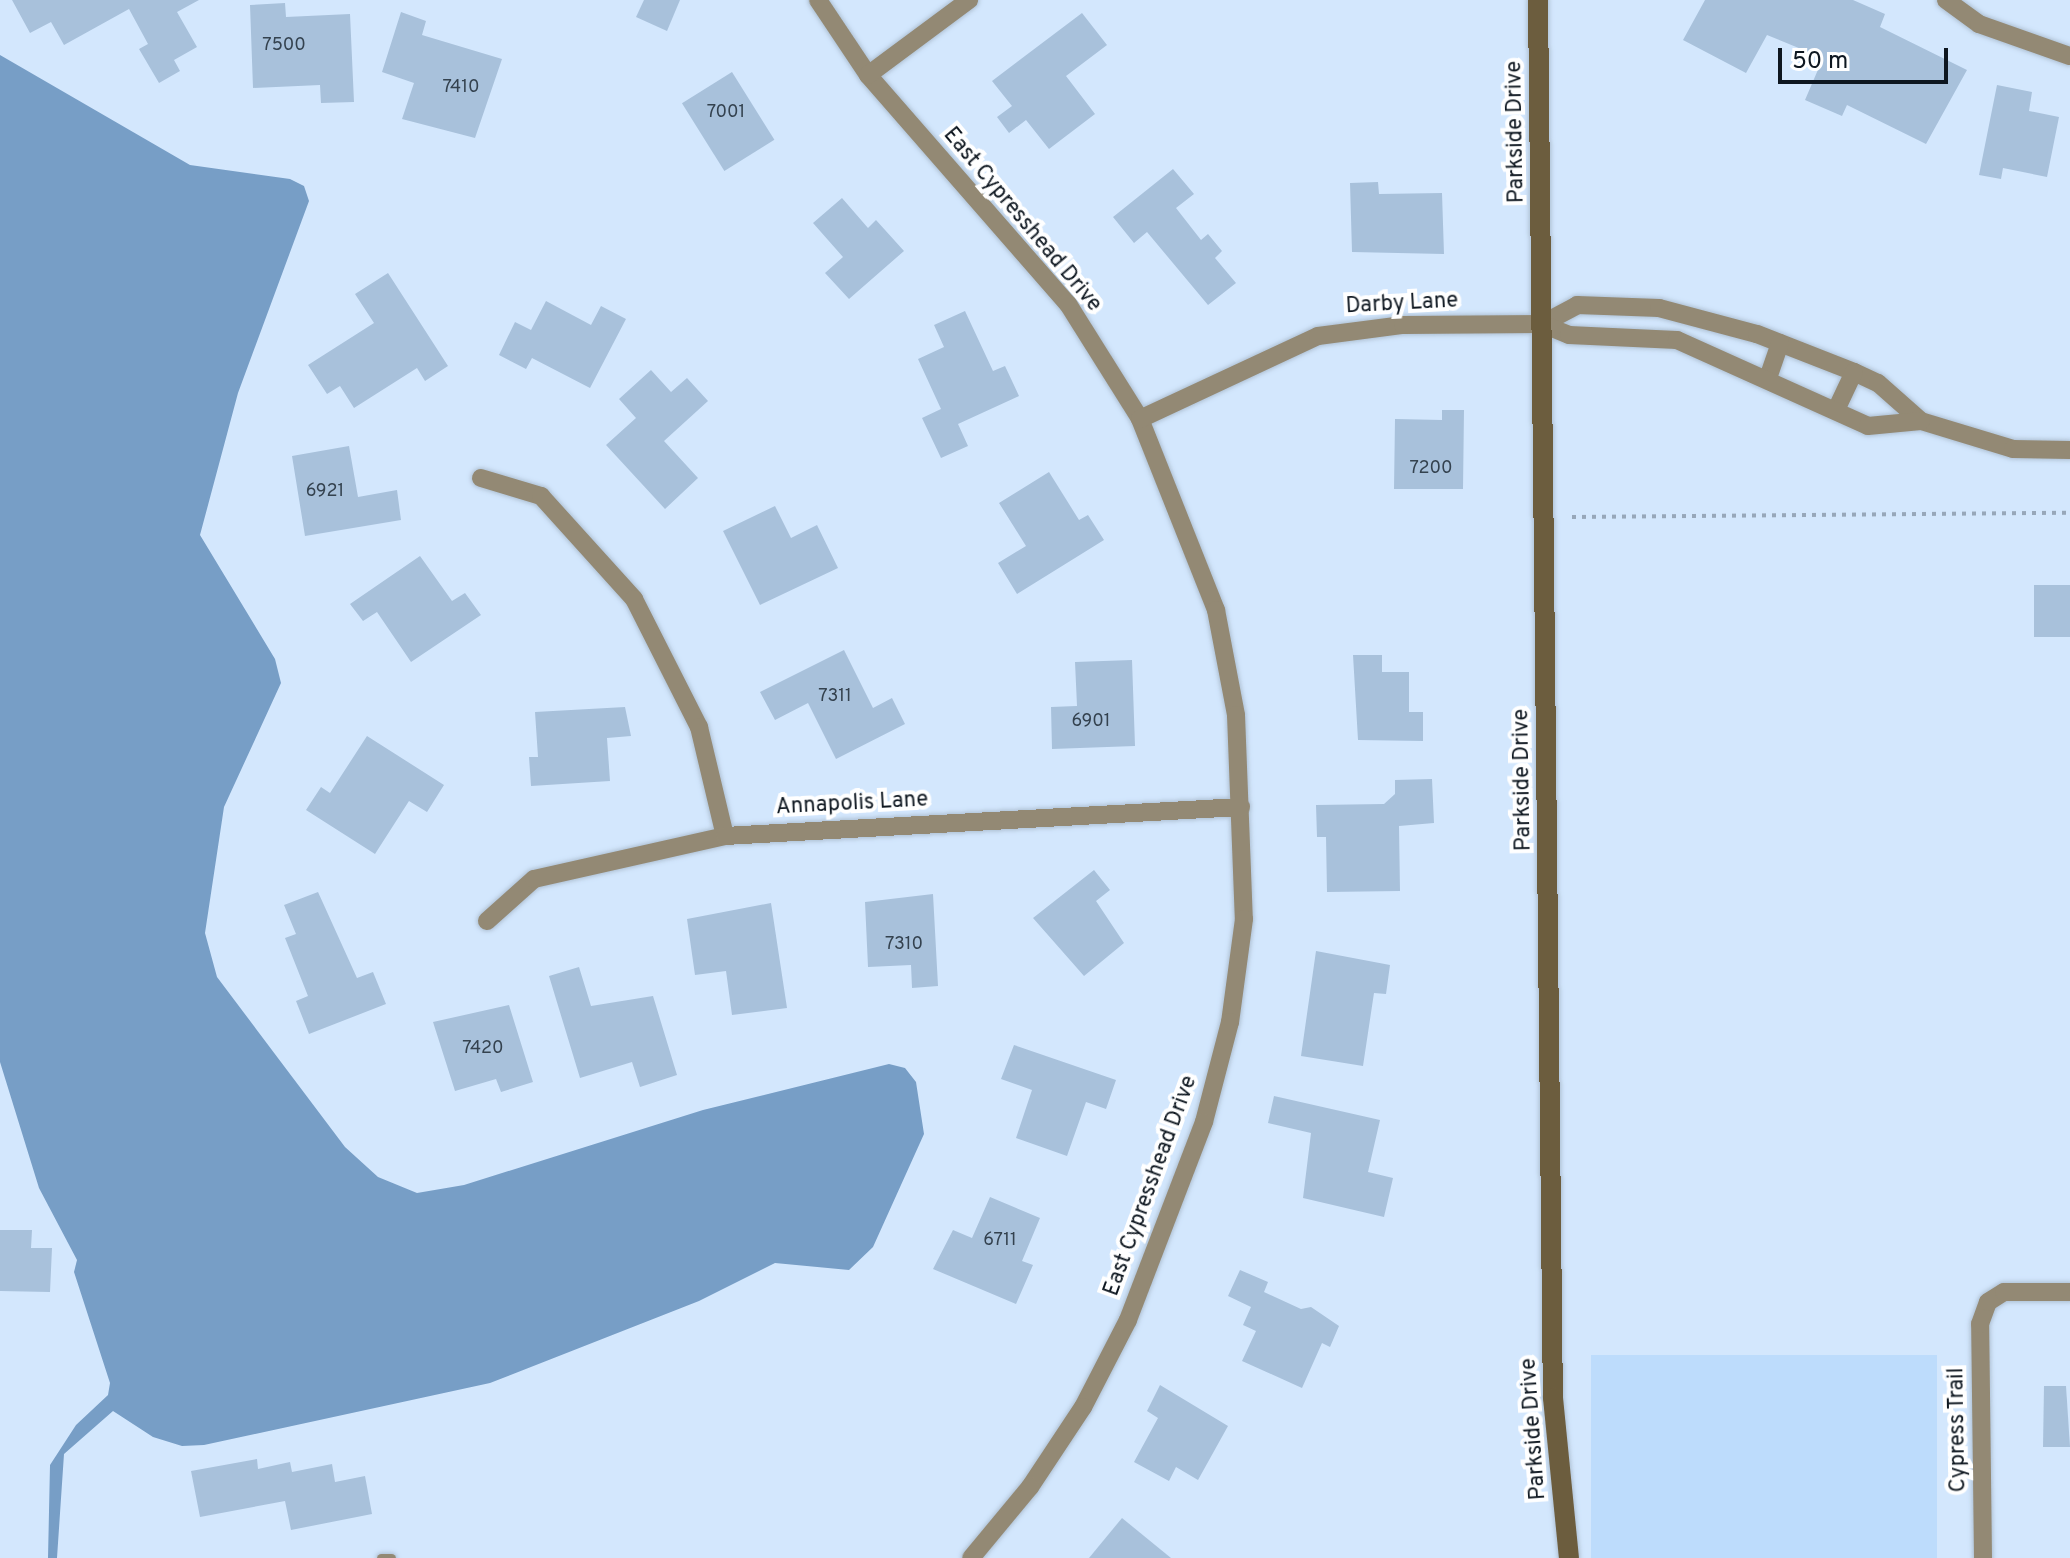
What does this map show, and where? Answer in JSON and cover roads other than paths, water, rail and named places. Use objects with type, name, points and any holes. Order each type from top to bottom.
[{"type":"street","name":"East Cypresshead Drive","points":[[818,0],[868,75],[1068,304],[1140,419],[1216,610],[1236,715],[1244,919],[1230,1022],[1199,1136],[1128,1320],[1083,1407],[1030,1487],[971,1558]]},
{"type":"street","points":[[868,75],[969,0]]},
{"type":"street","name":"Parkside Drive","points":[[1538,0],[1553,1398],[1569,1558]]},
{"type":"street","points":[[1946,0],[1979,24],[2070,56]]},
{"type":"street","points":[[1542,324],[1577,305],[1659,308],[1780,343],[1854,372],[1878,383],[1921,421]]},
{"type":"street","points":[[1542,324],[1569,335],[1677,340],[1768,378],[1868,426],[1921,421],[2013,449],[2070,450]]},
{"type":"street","name":"Darby Lane","points":[[1140,419],[1318,336],[1403,325],[1542,324]]},
{"type":"street","points":[[1768,378],[1780,343]]},
{"type":"street","points":[[1836,410],[1854,372]]},
{"type":"street","points":[[481,478],[541,496],[634,599],[699,727],[725,836]]},
{"type":"street","name":"Annapolis Lane","points":[[487,921],[534,879],[725,836],[1241,807]]},
{"type":"street","name":"Cypress Trail","points":[[1983,1558],[1980,1324],[1988,1302],[2004,1292],[2070,1292]]},
{"type":"lane","points":[[381,1558],[391,1558]]}]
